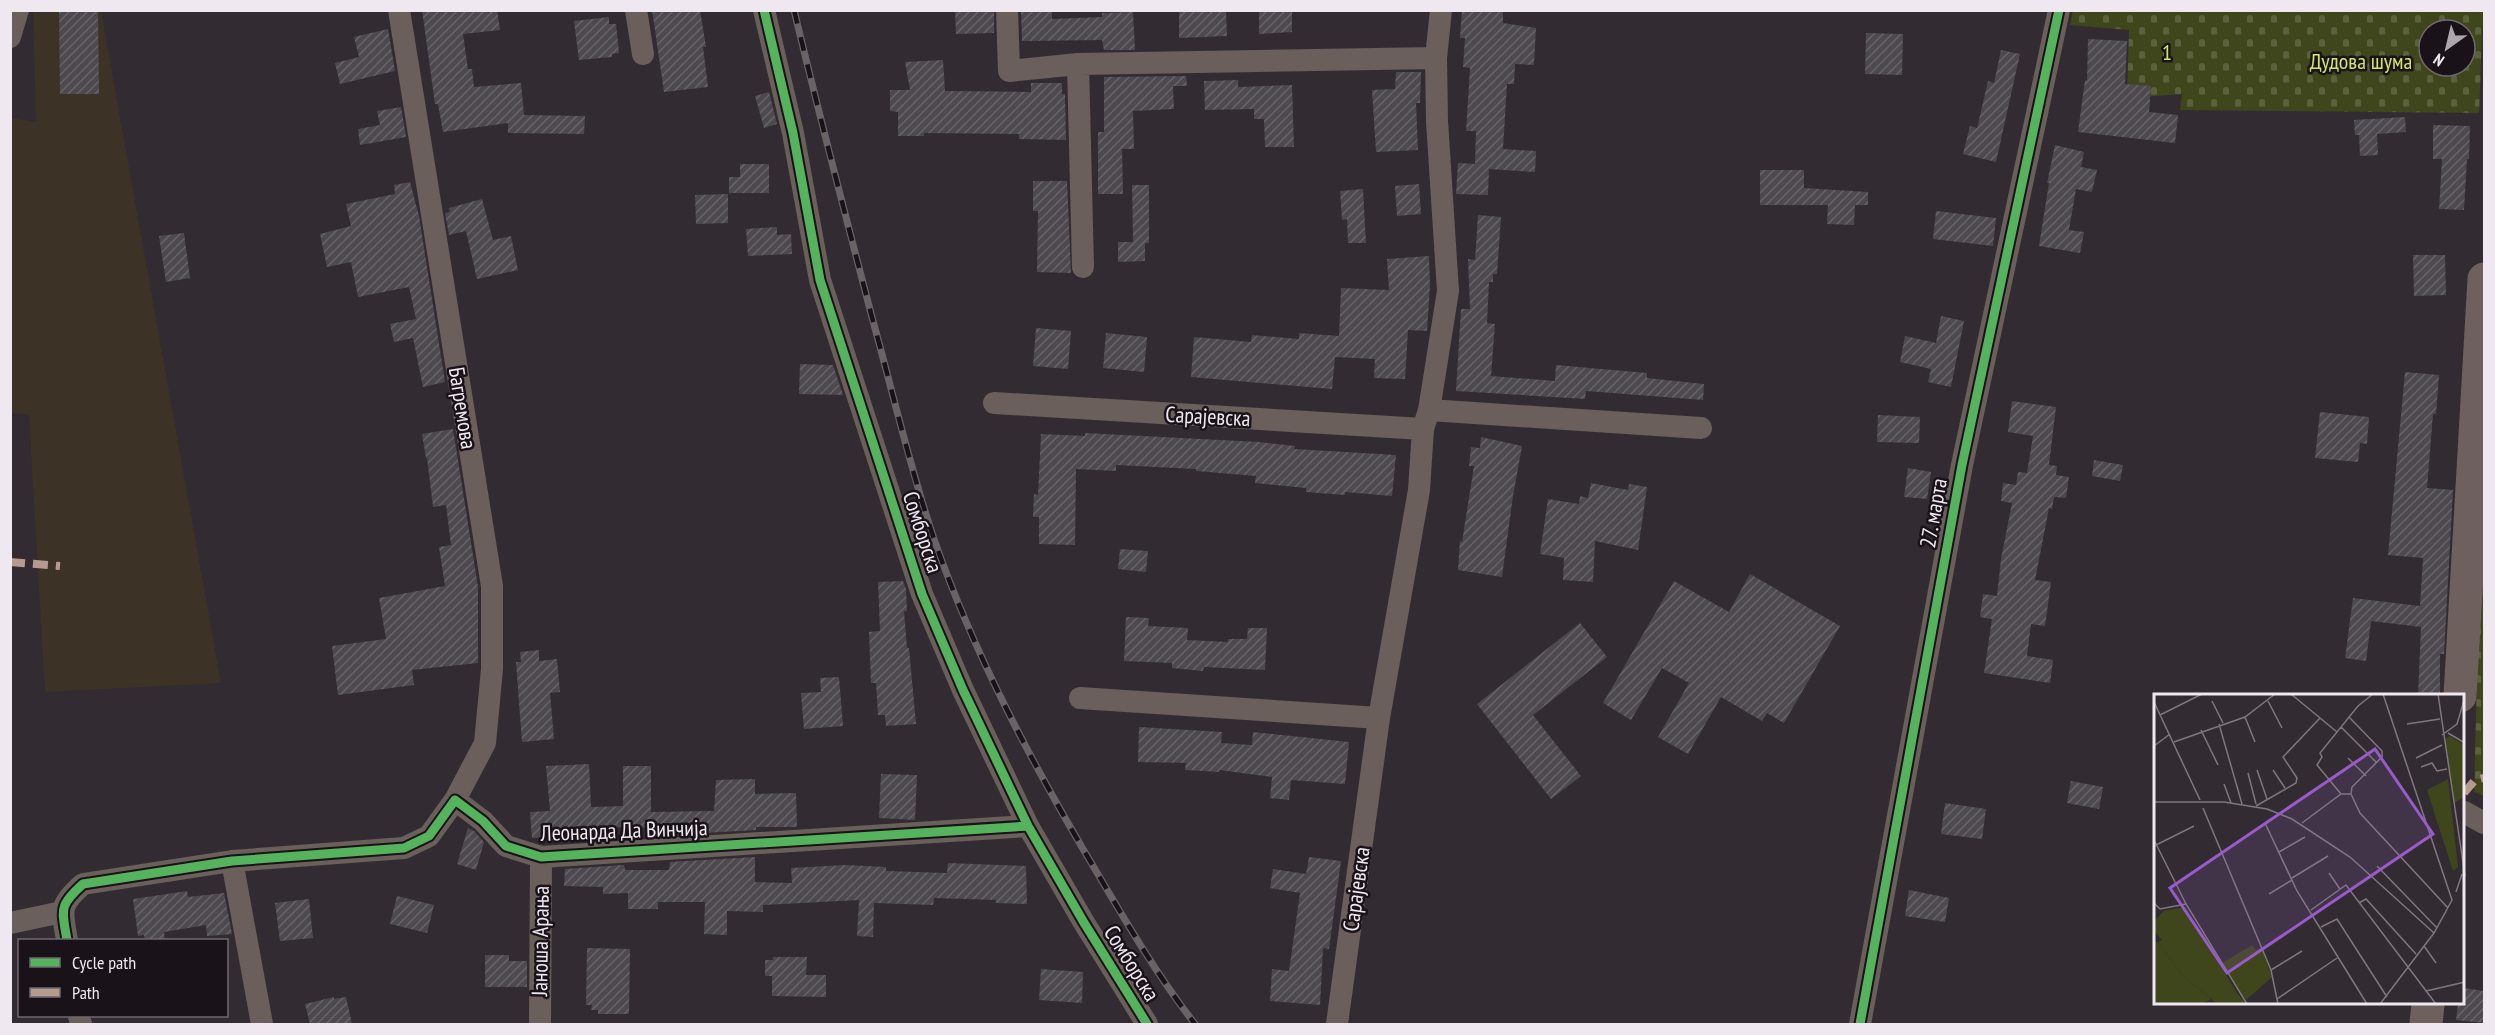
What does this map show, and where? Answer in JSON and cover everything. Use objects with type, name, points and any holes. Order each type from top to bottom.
[{"type":"street","points":[[10,37],[18,10]]},
{"type":"street","name":"Багремова","points":[[399,10],[492,586],[492,669],[485,744],[455,800]]},
{"type":"street","points":[[636,10],[643,54]]},
{"type":"street","name":"Сомборска","points":[[764,10],[793,133],[820,280],[922,594],[963,690],[1028,826],[1147,1024]]},
{"type":"street","points":[[1007,10],[1009,71],[1078,64],[1437,58]]},
{"type":"street","name":"Сарајевска","points":[[1337,1024],[1379,718],[1419,490],[1426,420],[1448,291],[1437,121],[1437,58],[1442,10]]},
{"type":"street","name":"27. марта","points":[[1860,1024],[1962,465],[2059,10]]},
{"type":"street","points":[[1078,64],[1083,267]]},
{"type":"street","points":[[2460,694],[2484,279]]},
{"type":"street","name":"Сарајевска","points":[[994,403],[1701,428]]},
{"type":"street","points":[[1080,698],[1379,718]]},
{"type":"street","points":[[67,939],[62,912],[67,898],[83,884],[232,861],[404,848],[429,836],[455,800]]},
{"type":"street","name":"Леонарда Да Винчија","points":[[455,800],[483,821],[506,846],[541,856],[1028,826]]},
{"type":"street","points":[[2465,813],[2484,823]]},
{"type":"street","name":"Јаноша Арања","points":[[540,1024],[541,856]]},
{"type":"street","points":[[232,861],[262,1024]]},
{"type":"street","points":[[10,923],[62,912]]},
{"type":"street","points":[[2426,1024],[2428,1005]]},
{"type":"shaded area","points":[[33,11],[101,11],[221,683],[45,692],[29,415],[11,413],[10,118],[36,122]]},
{"type":"green space","name":"Дудова шума","points":[[2073,10],[2483,11],[2479,113],[2180,110],[2182,94],[2127,98],[2129,30],[2070,25]]},
{"type":"green space","points":[[2484,478],[2484,796],[2474,792]]},
{"type":"building","points":[[59,10],[98,10],[99,94],[60,94]]},
{"type":"building","points":[[422,10],[497,10],[500,30],[463,34],[468,69],[472,69],[474,87],[521,83],[524,115],[585,116],[584,134],[508,133],[508,123],[443,132],[438,104],[435,104]]},
{"type":"building","points":[[652,10],[700,10],[706,47],[703,47],[708,87],[664,92]]},
{"type":"building","points":[[955,10],[994,10],[994,33],[956,34]]},
{"type":"building","points":[[1021,10],[1052,10],[1052,19],[1102,17],[1102,13],[1133,12],[1135,50],[1104,50],[1102,40],[1022,41]]},
{"type":"building","points":[[1179,10],[1226,10],[1227,36],[1179,38]]},
{"type":"building","points":[[1259,10],[1292,10],[1292,32],[1259,34]]},
{"type":"building","points":[[1462,10],[1503,10],[1503,23],[1536,28],[1534,65],[1515,64],[1514,84],[1507,84],[1503,149],[1536,151],[1535,172],[1489,169],[1488,195],[1456,194],[1458,163],[1475,164],[1476,131],[1466,131],[1470,68],[1463,67],[1465,38],[1460,38]]},
{"type":"building","points":[[609,17],[609,24],[616,24],[619,53],[612,54],[612,57],[579,60],[574,21]]},
{"type":"building","points":[[388,29],[395,71],[340,84],[335,63],[359,57],[354,37]]},
{"type":"building","points":[[1866,33],[1903,34],[1902,75],[1865,74]]},
{"type":"building","points":[[2088,39],[2127,41],[2125,84],[2151,86],[2149,112],[2178,115],[2175,143],[2078,132],[2085,80],[2087,81]]},
{"type":"building","points":[[2001,50],[2020,54],[1996,162],[1963,154],[1970,126],[1977,128],[1988,81],[1994,83]]},
{"type":"building","points":[[943,60],[945,91],[1031,92],[1031,83],[1062,83],[1062,94],[1065,94],[1066,140],[1019,139],[1019,134],[924,133],[924,136],[898,136],[898,112],[890,111],[890,90],[910,90],[905,62]]},
{"type":"building","points":[[1396,72],[1421,72],[1420,103],[1416,103],[1418,150],[1376,152],[1372,90],[1395,89]]},
{"type":"building","points":[[1186,76],[1187,86],[1173,86],[1174,109],[1133,111],[1134,149],[1122,149],[1123,194],[1098,194],[1098,132],[1104,132],[1104,77]]},
{"type":"building","points":[[1238,80],[1238,87],[1292,85],[1294,147],[1265,147],[1264,119],[1254,119],[1254,109],[1205,110],[1204,81]]},
{"type":"building","points":[[769,92],[777,124],[764,128],[755,96]]},
{"type":"building","points":[[401,107],[406,137],[360,145],[358,129],[380,125],[377,111]]},
{"type":"building","points":[[2405,117],[2406,132],[2377,134],[2378,155],[2360,156],[2359,135],[2355,135],[2354,120]]},
{"type":"building","points":[[2433,125],[2470,126],[2464,210],[2439,209],[2442,159],[2433,159]]},
{"type":"building","points":[[2055,145],[2084,152],[2081,167],[2097,170],[2092,192],[2076,189],[2069,230],[2084,232],[2080,253],[2039,246],[2049,183],[2047,183]]},
{"type":"building","points":[[740,164],[769,164],[769,193],[729,193],[729,177],[740,177]]},
{"type":"building","points":[[1760,170],[1804,170],[1804,188],[1868,192],[1868,205],[1855,205],[1854,225],[1827,224],[1828,205],[1760,205]]},
{"type":"building","points":[[1033,181],[1067,181],[1071,273],[1037,272],[1038,211],[1033,211]]},
{"type":"building","points":[[410,182],[419,216],[445,382],[423,387],[413,338],[394,342],[390,324],[416,319],[409,287],[358,297],[351,262],[327,267],[320,234],[351,226],[346,204],[395,194],[394,185]]},
{"type":"building","points":[[1419,184],[1421,214],[1397,216],[1395,186]]},
{"type":"building","points":[[1132,185],[1149,185],[1149,243],[1145,243],[1145,261],[1118,262],[1118,242],[1133,242]]},
{"type":"building","points":[[1363,189],[1366,243],[1348,243],[1347,219],[1342,220],[1340,191]]},
{"type":"building","points":[[728,194],[728,223],[696,224],[695,195]]},
{"type":"building","points":[[482,199],[493,240],[511,236],[518,270],[477,279],[466,231],[449,235],[445,213],[450,212],[449,208]]},
{"type":"building","points":[[1936,211],[1996,218],[1993,246],[1933,239]]},
{"type":"building","points":[[1478,215],[1501,217],[1497,274],[1493,274],[1493,282],[1489,282],[1487,323],[1495,324],[1491,376],[1555,381],[1556,365],[1647,373],[1647,378],[1704,384],[1703,400],[1586,391],[1585,399],[1456,391],[1461,309],[1470,309],[1468,259],[1475,260]]},
{"type":"building","points":[[777,227],[777,235],[791,234],[792,254],[748,256],[746,229]]},
{"type":"building","points":[[184,233],[190,278],[166,282],[159,236]]},
{"type":"building","points":[[2413,255],[2445,255],[2446,295],[2414,296]]},
{"type":"building","points":[[1429,256],[1427,331],[1408,330],[1405,379],[1374,378],[1375,359],[1335,357],[1332,389],[1191,377],[1194,337],[1251,342],[1252,335],[1299,339],[1299,333],[1339,336],[1341,288],[1389,290],[1387,259]]},
{"type":"building","points":[[1941,316],[1964,321],[1951,387],[1928,382],[1931,369],[1900,362],[1905,336],[1936,343]]},
{"type":"building","points":[[1036,328],[1071,331],[1068,369],[1033,366]]},
{"type":"building","points":[[1106,333],[1147,337],[1144,372],[1103,368]]},
{"type":"building","points":[[800,364],[833,365],[843,395],[799,394]]},
{"type":"building","points":[[2405,372],[2439,375],[2436,414],[2433,414],[2427,488],[2453,490],[2444,654],[2440,654],[2440,694],[2418,694],[2421,627],[2371,621],[2366,661],[2345,658],[2353,598],[2420,606],[2423,558],[2388,555]]},
{"type":"building","points":[[2012,401],[2056,407],[2049,465],[2057,466],[2056,475],[2069,477],[2066,498],[2054,497],[2052,509],[2049,508],[2035,580],[2051,582],[2045,626],[2031,624],[2027,656],[2053,660],[2050,683],[1984,673],[1992,619],[1980,617],[1983,594],[1997,596],[2001,559],[2012,503],[2001,501],[2003,483],[2016,485],[2018,472],[2027,473],[2033,436],[2008,432]]},
{"type":"building","points":[[2320,412],[2369,417],[2367,444],[2360,443],[2358,462],[2315,458]]},
{"type":"building","points":[[1878,415],[1920,417],[1919,443],[1877,442]]},
{"type":"building","points":[[453,429],[478,587],[478,663],[412,670],[414,685],[338,695],[332,646],[386,639],[379,598],[445,586],[439,547],[451,545],[446,505],[433,507],[422,434]]},
{"type":"building","points":[[1085,433],[1259,442],[1295,446],[1294,449],[1396,455],[1392,496],[1345,492],[1345,495],[1306,492],[1306,488],[1255,483],[1256,476],[1196,471],[1196,469],[1116,465],[1116,471],[1076,469],[1075,545],[1039,544],[1039,517],[1033,517],[1034,494],[1038,495],[1041,434],[1085,436]]},
{"type":"building","points":[[1481,437],[1522,446],[1502,577],[1458,570],[1460,541],[1462,542],[1474,466],[1469,466],[1471,447],[1480,448]]},
{"type":"building","points":[[2094,460],[2123,465],[2120,481],[2092,476]]},
{"type":"building","points":[[1908,468],[1931,472],[1927,499],[1904,497]]},
{"type":"building","points":[[1591,483],[1628,490],[1629,484],[1647,487],[1638,550],[1595,541],[1593,582],[1563,580],[1564,558],[1540,554],[1548,499],[1579,504],[1580,496],[1588,498]]},
{"type":"building","points":[[1120,549],[1148,551],[1146,572],[1118,569]]},
{"type":"building","points":[[1750,574],[1840,626],[1784,723],[1767,713],[1762,721],[1721,697],[1688,754],[1658,737],[1689,683],[1662,668],[1631,720],[1603,703],[1674,581],[1729,612]]},
{"type":"building","points":[[903,581],[906,589],[907,611],[904,611],[916,724],[886,726],[885,715],[878,715],[876,683],[871,683],[869,632],[880,631],[878,582]]},
{"type":"building","points":[[1126,617],[1149,618],[1148,626],[1188,628],[1187,640],[1228,642],[1228,639],[1247,639],[1248,628],[1267,628],[1265,670],[1204,667],[1203,671],[1172,668],[1172,663],[1124,661]]},
{"type":"building","points":[[1580,623],[1607,657],[1533,715],[1581,776],[1551,799],[1477,704]]},
{"type":"building","points":[[539,650],[539,661],[557,659],[560,692],[550,693],[554,739],[522,742],[516,662],[521,662],[520,652]]},
{"type":"building","points":[[839,677],[843,726],[804,729],[801,693],[821,692],[820,678]]},
{"type":"building","points":[[1139,727],[1222,732],[1221,743],[1252,745],[1253,732],[1349,742],[1345,784],[1291,780],[1289,800],[1270,798],[1272,777],[1219,770],[1219,772],[1185,770],[1186,763],[1138,762]]},
{"type":"building","points":[[589,764],[591,807],[623,806],[623,766],[651,766],[651,812],[714,811],[716,780],[755,779],[755,794],[796,793],[797,827],[756,827],[756,830],[670,835],[670,828],[604,827],[605,839],[565,842],[566,836],[532,838],[530,812],[550,811],[546,766]]},
{"type":"building","points":[[881,774],[917,775],[915,820],[879,818]]},
{"type":"building","points":[[2071,781],[2103,787],[2099,809],[2067,803]]},
{"type":"building","points":[[1945,803],[1986,809],[1982,839],[1941,834]]},
{"type":"building","points":[[468,828],[484,842],[476,870],[457,864]]},
{"type":"building","points":[[755,857],[755,882],[792,883],[791,868],[845,865],[886,867],[886,871],[947,873],[948,863],[1026,866],[1027,904],[996,903],[996,900],[934,898],[933,905],[874,903],[873,937],[857,936],[859,900],[763,905],[763,912],[727,911],[727,935],[704,934],[705,902],[658,902],[658,909],[628,909],[628,893],[603,894],[603,887],[564,886],[565,869],[624,865],[625,870],[669,870],[670,862]]},
{"type":"building","points":[[1309,857],[1341,861],[1329,949],[1323,948],[1320,1005],[1270,1001],[1272,969],[1289,971],[1300,893],[1270,888],[1273,869],[1306,874]]},
{"type":"building","points":[[1909,890],[1949,898],[1945,922],[1905,916]]},
{"type":"building","points":[[187,891],[188,897],[224,893],[232,934],[207,936],[206,925],[164,932],[165,939],[145,939],[144,935],[138,936],[133,899]]},
{"type":"building","points":[[397,896],[434,905],[427,933],[390,924]]},
{"type":"building","points":[[309,899],[313,938],[280,941],[275,903]]},
{"type":"building","points":[[587,948],[630,949],[629,1014],[598,1014],[598,1010],[591,1010],[592,1005],[586,1005]]},
{"type":"building","points":[[485,955],[509,955],[509,961],[527,961],[527,987],[485,987]]},
{"type":"building","points":[[773,957],[807,957],[806,975],[826,975],[826,997],[772,996],[772,976],[765,976],[765,960],[773,960]]},
{"type":"building","points":[[1041,969],[1083,972],[1082,1003],[1039,1000]]},
{"type":"building","points":[[2465,988],[2484,991],[2484,1023],[2456,1020],[2458,1005],[2465,1005]]},
{"type":"building","points":[[334,997],[334,999],[346,997],[352,1024],[310,1024],[305,1004]]},
{"type":"railway","points":[[794,10],[909,458],[950,583],[987,669],[1052,795],[1145,952],[1195,1024]]},
{"type":"marked path","points":[[10,562],[60,566]]},
{"type":"marked path","points":[[2465,792],[2475,780],[2484,778]]},
{"type":"cycle path","points":[[764,10],[793,133],[820,280],[922,594],[963,690],[1028,826],[1147,1024]]},
{"type":"cycle path","points":[[1860,1024],[1962,465],[2059,10]]},
{"type":"cycle path","points":[[67,939],[64,909],[69,898],[83,884],[232,861],[404,848],[429,836],[455,800],[483,821],[506,846],[541,857],[1028,826]]},
{"type":"park label","name":"1","points":[[2167,52]]}]
